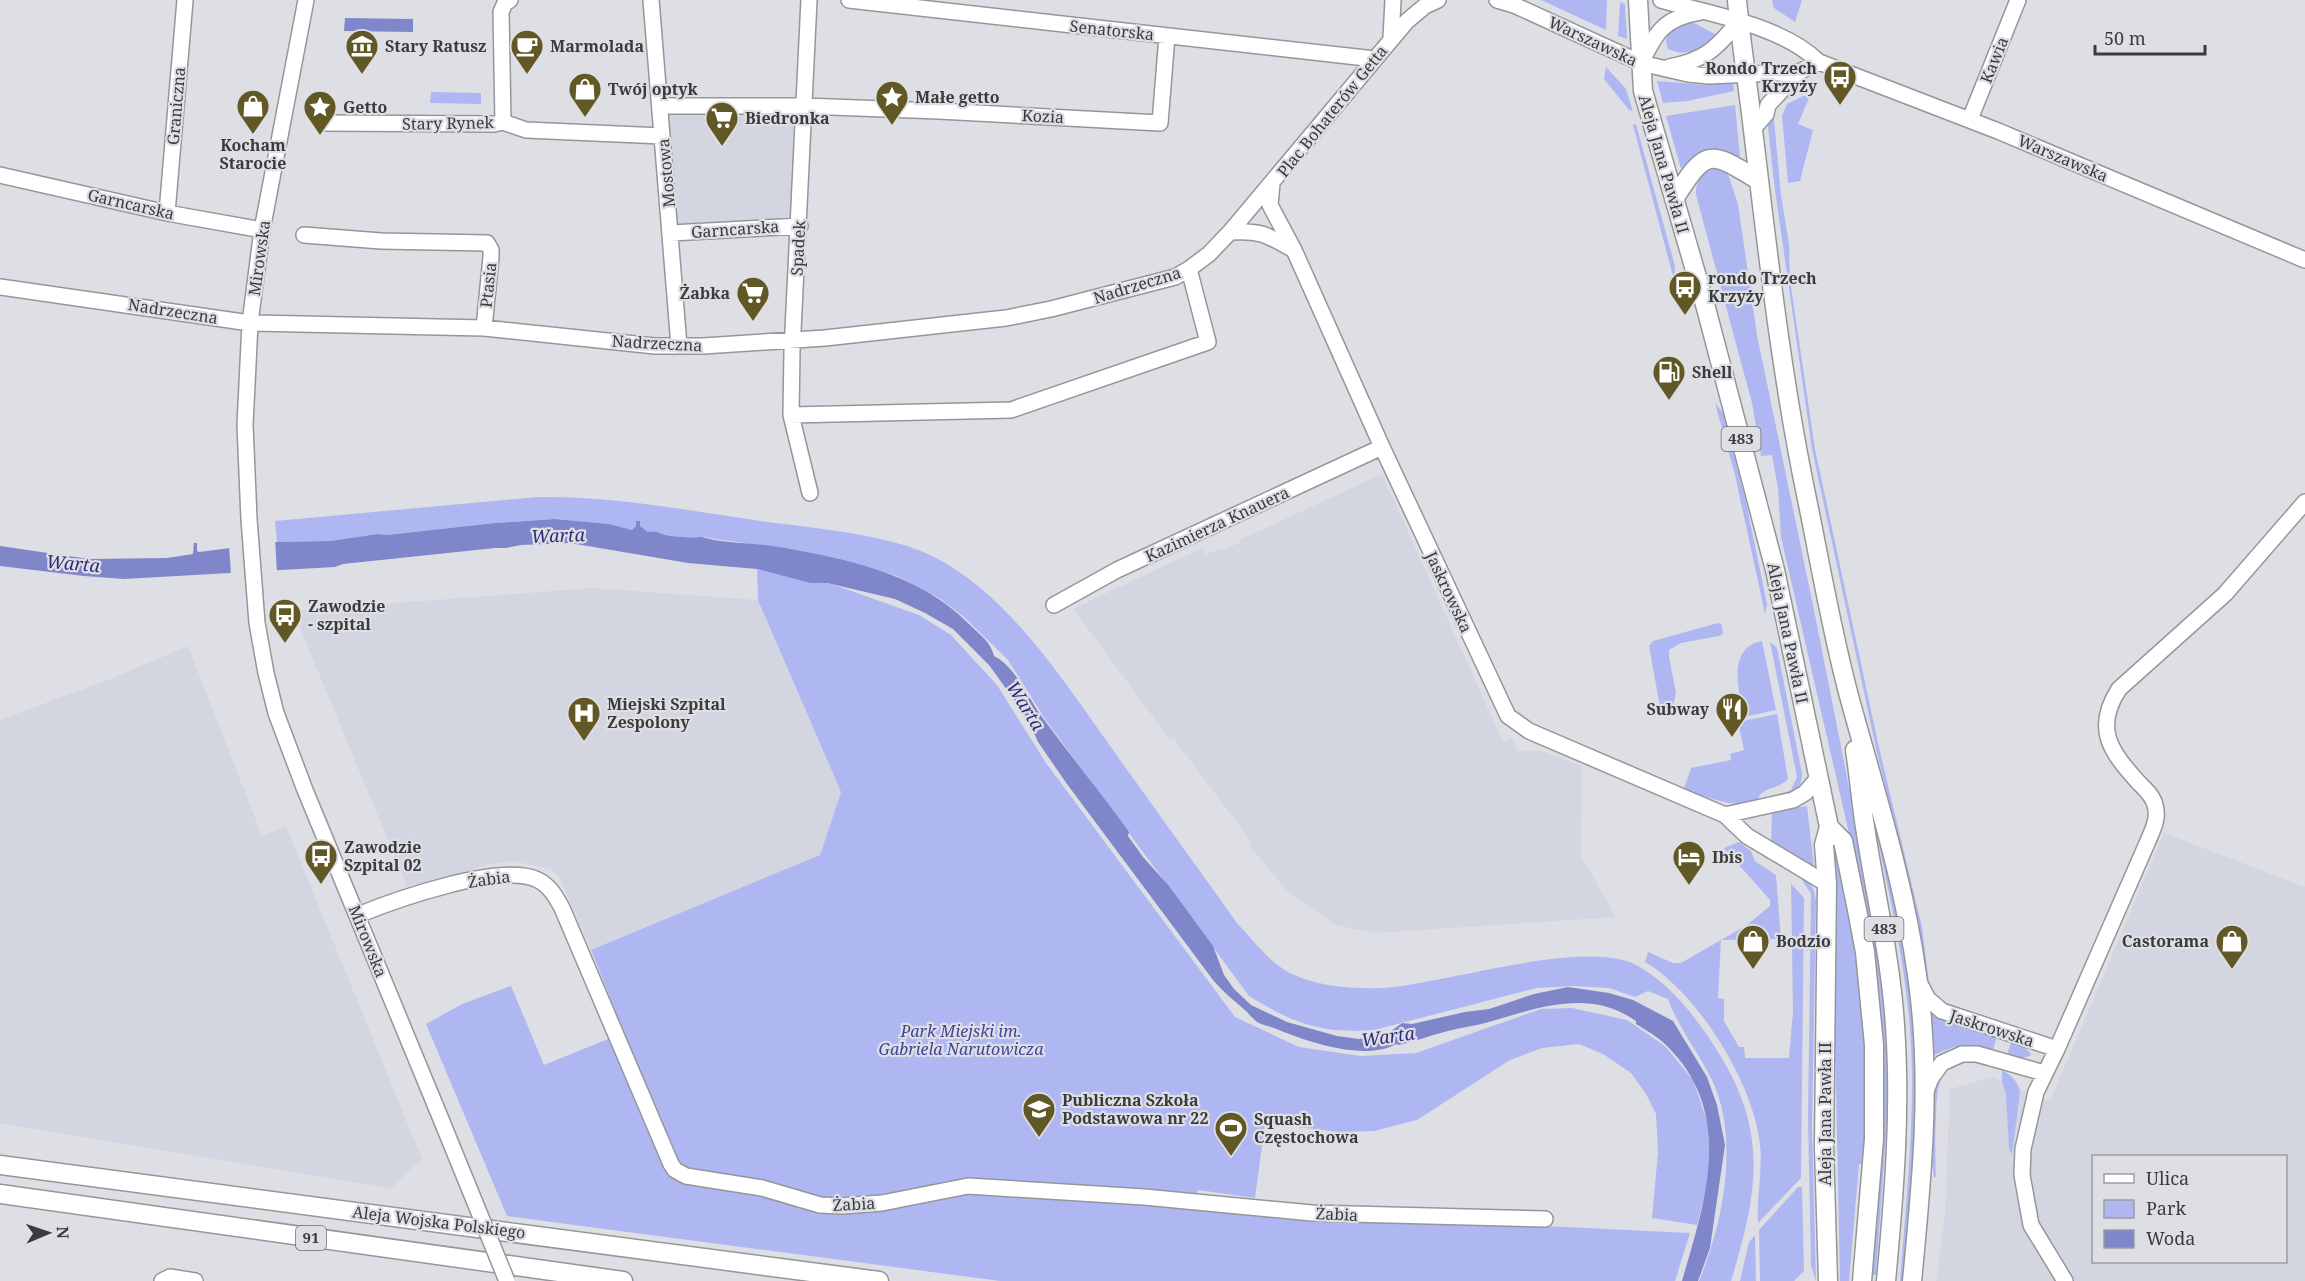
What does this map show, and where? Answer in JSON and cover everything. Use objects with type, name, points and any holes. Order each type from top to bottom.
[{"type":"main road","name":"Aleja Jana Pawła II","points":[[1638,0],[1643,91],[1718,352],[1775,570],[1829,827],[1824,845],[1827,884],[1824,1147],[1828,1281]]},
{"type":"main road","name":"483","points":[[1737,0],[1758,180],[1793,432],[1848,692],[1886,824],[1911,934],[1918,976],[1924,1044],[1925,1094],[1921,1193],[1912,1281]]},
{"type":"main road","points":[[1674,199],[1693,169],[1707,160],[1726,161],[1758,180]]},
{"type":"main road","name":"483","points":[[1848,692],[1865,828],[1885,934],[1894,1013],[1898,1080],[1895,1169],[1886,1281]]},
{"type":"main road","points":[[1829,827],[1843,841],[1864,952],[1875,1056],[1876,1089],[1872,1167],[1862,1281]]},
{"type":"main road","name":"Aleja Wojska Polskiego","points":[[0,1165],[879,1281]]},
{"type":"main road","name":"Aleja Wojska Polskiego","points":[[0,1194],[623,1281]]},
{"type":"street","name":"Graniczna","points":[[167,213],[185,0]]},
{"type":"street","name":"Mirowska","points":[[306,0],[262,230],[250,322],[245,424],[249,519],[263,658],[276,712],[305,790],[507,1281]]},
{"type":"street","name":"Mostowa","points":[[651,0],[679,346]]},
{"type":"street","name":"Spadek","points":[[809,0],[791,415],[810,493]]},
{"type":"street","name":"Senatorska","points":[[849,0],[1375,59]]},
{"type":"street","name":"Plac Bohaterów Getta","points":[[1391,38],[1393,0]]},
{"type":"street","name":"Plac Bohaterów Getta","points":[[1272,183],[1391,38],[1416,12],[1438,0]]},
{"type":"street","name":"Warszawska","points":[[1497,0],[1514,5],[1641,63],[1662,68],[1709,76],[1745,75],[1798,72],[1819,62]]},
{"type":"street","name":"Warszawska","points":[[1661,0],[1739,21],[1805,48],[1819,62],[1970,119],[2305,260]]},
{"type":"street","name":"Kawia","points":[[1970,119],[2018,0]]},
{"type":"street","name":"Stary Rynek","points":[[503,122],[501,12],[508,2]]},
{"type":"street","points":[[1641,63],[1655,35],[1663,26],[1683,15],[1702,12]]},
{"type":"street","points":[[1662,68],[1686,64],[1701,58],[1718,46],[1739,21]]},
{"type":"street","name":"Kozia","points":[[660,106],[804,106],[1160,123],[1167,36]]},
{"type":"street","name":"Warszawska","points":[[1753,129],[1766,114],[1768,105],[1798,72]]},
{"type":"street","name":"Stary Rynek","points":[[322,123],[494,124],[503,122],[526,130],[662,136]]},
{"type":"street","name":"Garncarska","points":[[0,174],[167,213],[262,230]]},
{"type":"street","name":"Nadrzeczna","points":[[0,286],[250,322],[484,328],[656,346],[794,341],[1006,318],[1158,283],[1190,269],[1209,254],[1272,183]]},
{"type":"street","name":"Jaskrowska","points":[[1272,183],[1270,205],[1293,250],[1508,716],[1528,731],[1725,815],[1747,836],[1827,884]]},
{"type":"street","name":"Garncarska","points":[[671,234],[800,226]]},
{"type":"street","points":[[1230,232],[1252,230],[1262,232],[1293,250]]},
{"type":"street","name":"Ptasia","points":[[304,235],[381,242],[487,243],[490,246],[491,257],[484,328]]},
{"type":"street","points":[[791,415],[1011,410],[1208,342],[1190,269]]},
{"type":"street","name":"Kazimierza Knauera","points":[[1054,605],[1117,570],[1382,447]]},
{"type":"street","points":[[2057,1049],[2156,821],[2155,802],[2117,759],[2109,745],[2106,729],[2111,701],[2119,689],[2225,594],[2305,502]]},
{"type":"street","points":[[1725,815],[1793,800],[1805,793],[1819,777]]},
{"type":"street","name":"Żabia","points":[[358,915],[399,899],[486,877],[522,875],[547,885],[562,908],[671,1164],[675,1170],[686,1176],[762,1188],[820,1205],[882,1203],[968,1186],[1144,1197],[1312,1213],[1545,1220]]},
{"type":"street","name":"Jaskrowska","points":[[1918,976],[1928,999],[1942,1011],[2057,1049],[2036,1092],[2023,1149],[2022,1175],[2031,1225],[2065,1281]]},
{"type":"street","name":"Jaskrowska","points":[[1925,1094],[1936,1070],[1942,1063],[1962,1054],[1977,1054],[2044,1073]]},
{"type":"street","points":[[162,1281],[170,1277],[195,1281]]},
{"type":"shaded area","points":[[797,112],[791,220],[677,227],[667,118],[670,113]]},
{"type":"shaded area","points":[[1382,474],[1503,742],[1512,739],[1518,751],[1540,751],[1582,766],[1581,856],[1616,917],[1374,933],[1336,925],[1290,894],[1250,847],[1251,841],[1173,738],[1170,740],[1074,610],[1202,548],[1205,555],[1219,549],[1221,551]]},
{"type":"shaded area","name":"Miejski Szpital Zespolony","points":[[591,588],[758,600],[841,792],[820,855],[591,950],[559,876],[550,869],[513,861],[489,864],[439,880],[407,886],[293,611]]},
{"type":"shaded area","points":[[188,646],[262,836],[286,826],[422,1159],[391,1188],[0,1123],[0,720],[113,678]]},
{"type":"shaded area","points":[[2164,833],[2305,887],[2305,1281],[1936,1281],[1945,1215],[1950,1089],[1992,1077],[2050,1101]]},
{"type":"green space","points":[[1541,0],[1607,0],[1606,30]]},
{"type":"green space","points":[[1772,0],[1802,0],[1795,22],[1774,8]]},
{"type":"green space","points":[[1620,2],[1625,4],[1627,39],[1618,36]]},
{"type":"green space","points":[[1694,23],[1717,35],[1695,51],[1682,53],[1668,49],[1667,34],[1681,24]]},
{"type":"green space","points":[[1606,67],[1626,89],[1633,111],[1629,110],[1604,79]]},
{"type":"green space","points":[[1657,81],[1706,85],[1733,82],[1734,91],[1688,101],[1663,103]]},
{"type":"green space","points":[[431,92],[481,93],[481,104],[430,103]]},
{"type":"green space","points":[[1803,96],[1810,96],[1798,124],[1813,130],[1800,181],[1788,183],[1782,116],[1787,104]]},
{"type":"green space","points":[[1735,105],[1740,157],[1738,160],[1727,153],[1709,150],[1697,155],[1681,169],[1666,116]]},
{"type":"green space","points":[[1773,109],[1781,195],[1789,244],[1790,280],[1815,449],[1880,752],[1922,927],[1929,983],[1934,997],[1927,983],[1910,885],[1877,753],[1812,449],[1774,183],[1768,127],[1770,113]]},
{"type":"green space","points":[[1636,124],[1675,266],[1674,280],[1633,125]]},
{"type":"green space","points":[[1715,168],[1728,174],[1738,204],[1757,335],[1867,878],[1886,1006],[1889,1093],[1876,1275],[1871,1275],[1884,1123],[1884,1052],[1877,971],[1860,881],[1781,537],[1778,488],[1772,455],[1761,456],[1752,403],[1696,195],[1700,178]]},
{"type":"green space","points":[[1715,403],[1723,413],[1746,502],[1767,604],[1765,614],[1735,475]]},
{"type":"green space","points":[[538,497],[596,499],[682,509],[876,538],[918,550],[963,575],[989,595],[1012,618],[1056,670],[1237,923],[1275,963],[1301,978],[1336,986],[1383,988],[1551,959],[1585,957],[1615,958],[1638,966],[1651,974],[1674,994],[1703,1030],[1736,1084],[1746,1112],[1752,1139],[1754,1166],[1752,1193],[1731,1281],[1699,1281],[1708,1258],[1721,1208],[1727,1154],[1725,1128],[1712,1080],[1668,999],[1648,991],[1635,997],[1609,988],[1572,986],[1537,988],[1374,1030],[1355,1031],[1308,1025],[1265,1005],[1249,996],[1045,719],[1008,660],[964,617],[939,598],[919,587],[894,575],[864,566],[774,547],[648,532],[640,526],[640,521],[632,530],[609,524],[555,519],[378,534],[330,541],[277,542],[275,521]]},
{"type":"green space","name":"Park Miejski im. Gabriela Narutowicza","points":[[757,569],[810,583],[827,583],[843,588],[919,615],[951,635],[997,685],[1046,763],[1235,1017],[1299,1047],[1361,1056],[1416,1053],[1541,1009],[1572,1008],[1627,1020],[1665,1046],[1693,1080],[1708,1124],[1710,1172],[1697,1225],[1652,1218],[1658,1152],[1656,1114],[1646,1094],[1631,1073],[1603,1054],[1579,1044],[1542,1048],[1510,1060],[1417,1120],[1374,1131],[1338,1132],[1265,1123],[1255,1198],[1198,1190],[1195,1209],[1690,1233],[1675,1281],[1000,1281],[507,1216],[426,1024],[462,1004],[511,986],[544,1065],[608,1039],[623,1030],[591,950],[820,855],[841,792],[758,600]]},
{"type":"green space","points":[[1718,623],[1722,625],[1723,634],[1681,643],[1669,650],[1676,693],[1671,714],[1661,712],[1649,646],[1653,641]]},
{"type":"green space","points":[[1762,641],[1776,710],[1744,717],[1738,683],[1739,661],[1743,652],[1751,645]]},
{"type":"green space","points":[[1770,642],[1777,648],[1802,773],[1797,789],[1788,795],[1771,799],[1791,790],[1797,777]]},
{"type":"green space","points":[[1777,714],[1788,779],[1784,783],[1761,794],[1757,804],[1728,803],[1684,789],[1691,768],[1731,760],[1730,754],[1744,750],[1738,722]]},
{"type":"green space","points":[[1807,806],[1814,867],[1810,867],[1771,844],[1772,811]]},
{"type":"green space","points":[[1876,824],[1904,951],[1916,1048],[1916,1131],[1905,1281],[1900,1281],[1911,1133],[1911,1044],[1902,962]]},
{"type":"green space","points":[[1831,839],[1834,839],[1856,952],[1863,998],[1867,1056],[1863,1164],[1859,1164],[1849,1281],[1840,1281]]},
{"type":"green space","points":[[1739,842],[1751,851],[1755,861],[1776,875],[1781,939],[1721,940],[1718,998],[1724,999],[1724,1021],[1739,1047],[1744,1047],[1745,1058],[1789,1058],[1793,1012],[1791,884],[1804,898],[1801,1178],[1758,1223],[1760,1145],[1756,1121],[1747,1095],[1735,1068],[1703,1017],[1665,976],[1645,962],[1648,952],[1673,963],[1681,963],[1747,925],[1770,906],[1770,900],[1724,848]]},
{"type":"green space","points":[[1800,877],[1812,887],[1816,902],[1812,1127],[1816,1281],[1811,1265],[1808,1118],[1811,894]]},
{"type":"green space","points":[[1931,1014],[1997,1036],[1993,1050],[1962,1045],[1934,1055]]},
{"type":"green space","points":[[2011,1042],[2024,1047],[2031,1054],[2030,1056],[2022,1058],[2007,1055]]},
{"type":"green space","points":[[1971,1059],[1987,1066],[1960,1063],[1951,1066],[1940,1080],[1935,1139],[1936,1177],[1934,1177],[1931,1156],[1935,1084],[1948,1064]]},
{"type":"green space","points":[[2002,1070],[2014,1079],[2020,1092],[2012,1154],[2009,1150],[2006,1094],[2002,1082]]},
{"type":"green space","points":[[1798,1187],[1802,1187],[1804,1271],[1794,1281],[1760,1281],[1759,1230]]},
{"type":"green space","points":[[1755,1235],[1756,1281],[1740,1281],[1749,1242]]},
{"type":"water","points":[[345,18],[413,19],[413,32],[344,31]]},
{"type":"water","name":"Warta","points":[[555,519],[609,524],[632,530],[636,526],[636,521],[640,521],[640,526],[648,532],[773,546],[826,556],[878,570],[903,580],[949,606],[984,638],[994,656],[1015,675],[1042,717],[1129,832],[1128,836],[1143,857],[1169,886],[1213,946],[1224,975],[1234,989],[1251,1005],[1287,1022],[1337,1036],[1359,1039],[1390,1032],[1402,1023],[1412,1024],[1489,1009],[1534,994],[1568,987],[1609,993],[1633,1000],[1673,1021],[1707,1077],[1717,1105],[1725,1145],[1710,1248],[1698,1281],[1682,1281],[1706,1189],[1709,1158],[1708,1128],[1701,1099],[1688,1071],[1663,1042],[1636,1024],[1636,1021],[1618,1011],[1600,1005],[1582,1003],[1526,1011],[1368,1051],[1318,1044],[1257,1022],[1213,980],[1067,784],[1038,742],[1028,719],[989,665],[953,629],[895,599],[827,583],[810,583],[757,569],[688,563],[570,543],[521,545],[343,564],[335,567],[124,579],[0,566],[0,546],[89,559],[167,558],[193,554],[194,543],[197,543],[199,552],[277,542],[330,541],[378,534]]},
{"type":"pier","points":[[275,539],[277,573],[231,575],[229,544]]},
{"type":"place","name":"Stary Ratusz","points":[[362,75]]},
{"type":"place","name":"Marmolada","points":[[527,75]]},
{"type":"place","name":"Rondo Trzech Krzyży","points":[[1840,106]]},
{"type":"place","name":"Twój optyk","points":[[585,118]]},
{"type":"place","name":"Małe getto","points":[[892,126]]},
{"type":"place","name":"Kocham Starocie","points":[[253,135]]},
{"type":"place","name":"Getto","points":[[320,136]]},
{"type":"place","name":"Biedronka","points":[[722,147]]},
{"type":"place","name":"rondo Trzech Krzyży","points":[[1685,316]]},
{"type":"place","name":"Żabka","points":[[753,322]]},
{"type":"place","name":"Shell","points":[[1669,401]]},
{"type":"place","name":"Zawodzie - szpital","points":[[285,644]]},
{"type":"place","name":"Subway","points":[[1732,738]]},
{"type":"place","name":"Miejski Szpital Zespolony","points":[[584,742]]},
{"type":"place","name":"Zawodzie Szpital 02","points":[[321,885]]},
{"type":"place","name":"Ibis","points":[[1689,886]]},
{"type":"place","name":"Bodzio","points":[[1753,970]]},
{"type":"place","name":"Castorama","points":[[2232,970]]},
{"type":"place","name":"Publiczna Szkoła Podstawowa nr 22","points":[[1039,1138]]},
{"type":"place","name":"Squash Częstochowa","points":[[1231,1157]]}]
